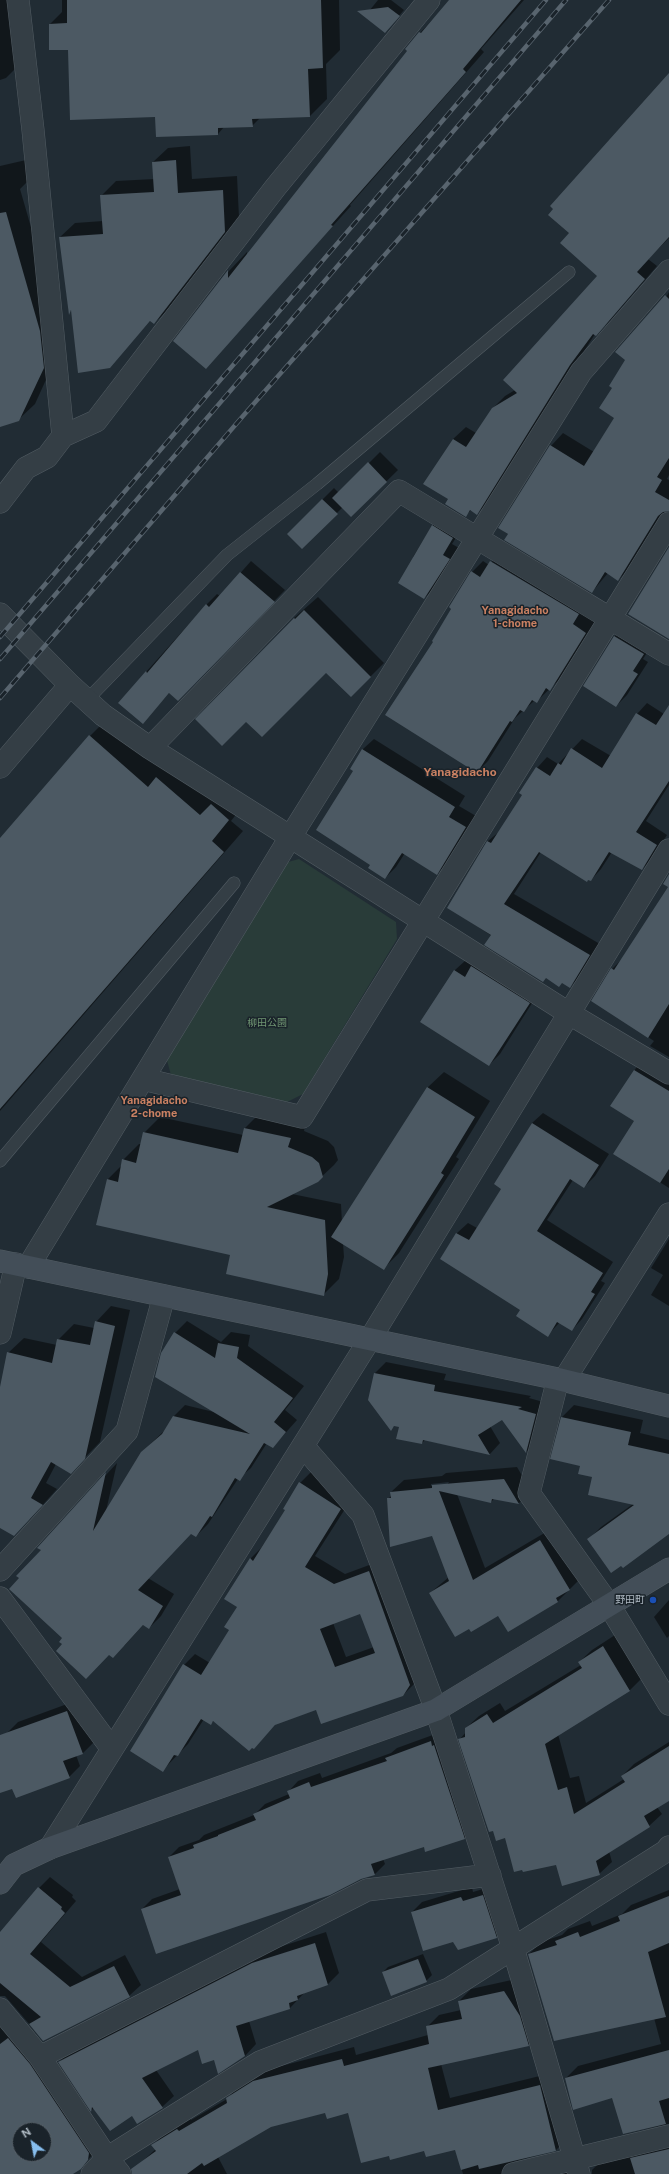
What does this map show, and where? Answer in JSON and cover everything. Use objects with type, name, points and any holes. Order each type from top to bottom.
[{"type":"street","points":[[18,0],[33,130],[63,436]]},
{"type":"street","points":[[0,473],[26,468],[47,457],[63,436],[96,421],[275,188],[429,0]]},
{"type":"street","points":[[0,1333],[15,1264],[142,1079],[476,537],[581,372],[669,271]]},
{"type":"street","points":[[0,502],[26,468]]},
{"type":"street","points":[[150,748],[399,491],[669,654]]},
{"type":"street","points":[[142,1079],[302,1117],[669,523]]},
{"type":"street","points":[[0,614],[70,686],[103,715],[150,748],[570,1014],[669,1073]]},
{"type":"street","points":[[0,767],[70,686]]},
{"type":"street","points":[[50,1848],[370,1339],[669,850]]},
{"type":"street","points":[[669,1214],[561,1379],[529,1493],[609,1606],[669,1704]]},
{"type":"street","points":[[15,1264],[561,1379],[669,1406]]},
{"type":"street","points":[[4,1558],[127,1431],[164,1296]]},
{"type":"street","points":[[303,1446],[363,1515],[436,1710],[513,1948],[577,2166]]},
{"type":"street","points":[[0,1882],[14,1865],[50,1848],[436,1710],[669,1569]]},
{"type":"street","points":[[0,1598],[112,1749]]},
{"type":"street","points":[[92,2174],[113,2166],[260,2062],[449,1989],[666,1851],[669,1847]]},
{"type":"street","points":[[40,2057],[367,1890],[490,1875]]},
{"type":"street","points":[[0,2009],[40,2057],[113,2166]]},
{"type":"street","points":[[513,2174],[577,2166],[669,2136]]},
{"type":"lane","points":[[87,700],[227,555],[317,484],[569,272]]},
{"type":"lane","points":[[0,1161],[234,883]]},
{"type":"green space","name":"柳田公園","points":[[299,859],[396,922],[397,939],[303,1094],[287,1102],[171,1075],[166,1057],[288,862]]},
{"type":"building","points":[[67,0],[321,0],[323,68],[308,69],[310,117],[252,119],[253,127],[218,128],[218,135],[156,137],[155,117],[70,120],[68,50],[49,50],[49,24],[67,23]]},
{"type":"building","points":[[449,0],[521,0],[463,69],[466,72],[331,225],[333,226],[206,369],[173,341],[228,270],[228,278],[407,51],[405,49],[419,32],[421,33]]},
{"type":"building","points":[[388,7],[400,16],[385,33],[357,11]]},
{"type":"building","points":[[669,73],[669,237],[637,272],[645,279],[596,336],[593,334],[570,365],[477,515],[470,510],[466,517],[445,504],[448,499],[423,484],[453,439],[466,447],[492,408],[517,393],[503,380],[597,276],[560,243],[569,233],[548,215],[553,209],[550,206]]},
{"type":"building","points":[[176,160],[178,193],[223,190],[225,232],[154,324],[150,321],[110,368],[78,373],[71,310],[69,315],[59,237],[103,234],[100,195],[154,192],[152,162]]},
{"type":"building","points":[[6,212],[40,331],[44,368],[19,421],[0,427],[0,213]]},
{"type":"building","points":[[665,295],[669,299],[669,458],[657,477],[662,480],[655,492],[669,500],[669,511],[663,512],[658,516],[618,581],[605,572],[592,593],[504,540],[508,534],[498,528],[550,445],[584,466],[614,418],[599,408],[612,388],[609,386],[625,360],[615,352]]},
{"type":"building","points":[[368,462],[387,482],[351,517],[332,498]]},
{"type":"building","points":[[322,499],[338,514],[302,549],[287,534]]},
{"type":"building","points":[[432,525],[453,538],[443,555],[450,559],[424,599],[398,583]]},
{"type":"building","points":[[669,547],[669,639],[628,614]]},
{"type":"building","points":[[490,561],[579,614],[573,624],[586,633],[550,691],[546,688],[537,703],[532,700],[524,712],[520,710],[512,722],[510,721],[477,773],[385,715],[433,642],[432,641],[451,609],[449,607],[471,571],[480,577]]},
{"type":"building","points":[[240,572],[275,602],[178,701],[169,693],[143,724],[118,703],[146,671],[147,673],[206,604],[209,607]]},
{"type":"building","points":[[304,610],[371,677],[351,697],[326,673],[262,737],[246,722],[222,746],[195,719],[294,618],[295,619]]},
{"type":"building","points":[[614,636],[644,654],[633,671],[638,674],[616,707],[583,686]]},
{"type":"building","points":[[669,705],[669,781],[636,832],[657,845],[642,870],[609,852],[591,881],[588,880],[587,882],[539,852],[504,904],[590,955],[570,988],[562,983],[559,987],[546,978],[543,982],[484,945],[491,935],[447,908],[487,841],[491,843],[522,795],[519,793],[536,767],[550,776],[558,763],[561,765],[571,748],[602,768],[636,713],[656,725]]},
{"type":"building","points":[[89,735],[148,787],[156,777],[200,815],[211,804],[229,820],[212,841],[224,852],[0,1109],[0,838]]},
{"type":"building","points":[[362,749],[455,807],[449,817],[466,827],[437,875],[402,853],[385,879],[368,868],[370,865],[316,830],[353,771],[350,769]]},
{"type":"building","points":[[669,874],[669,1004],[648,1038],[591,1001],[611,968],[614,970],[668,887],[663,884]]},
{"type":"building","points":[[471,966],[530,1003],[489,1066],[420,1022],[454,970],[465,977]]},
{"type":"building","points":[[634,1070],[669,1091],[669,1169],[660,1183],[613,1154],[634,1121],[610,1106]]},
{"type":"building","points":[[427,1087],[475,1117],[441,1173],[444,1175],[384,1270],[331,1237]]},
{"type":"building","points":[[532,1123],[599,1165],[584,1188],[570,1179],[537,1231],[603,1273],[591,1292],[595,1294],[572,1331],[557,1322],[548,1337],[516,1316],[520,1310],[440,1259],[456,1233],[469,1240],[501,1189],[494,1184]]},
{"type":"building","points":[[244,1128],[291,1138],[288,1147],[312,1157],[319,1163],[323,1177],[318,1182],[267,1207],[325,1220],[328,1274],[324,1296],[226,1274],[230,1255],[96,1225],[107,1179],[118,1182],[122,1159],[136,1163],[143,1132],[238,1153]]},
{"type":"building","points":[[95,1321],[115,1326],[85,1459],[71,1474],[51,1462],[31,1498],[43,1505],[14,1536],[0,1528],[0,1387],[7,1352],[52,1363],[57,1339],[90,1345]]},
{"type":"building","points":[[174,1332],[215,1358],[218,1343],[239,1347],[237,1358],[293,1398],[274,1422],[286,1432],[273,1448],[264,1443],[240,1481],[235,1478],[212,1517],[210,1516],[196,1537],[191,1534],[138,1590],[163,1606],[149,1629],[143,1625],[113,1658],[109,1655],[86,1679],[56,1651],[62,1644],[59,1642],[62,1638],[9,1589],[19,1578],[16,1576],[41,1550],[37,1548],[106,1472],[93,1531],[141,1452],[162,1434],[173,1416],[250,1434],[155,1377],[161,1353]]},
{"type":"building","points":[[374,1373],[435,1385],[434,1391],[522,1407],[518,1409],[536,1414],[526,1453],[502,1420],[478,1435],[490,1455],[423,1440],[422,1444],[396,1439],[399,1427],[394,1426],[391,1431],[368,1400]]},
{"type":"building","points":[[561,1417],[631,1432],[628,1445],[669,1454],[669,1534],[623,1568],[621,1566],[611,1573],[587,1539],[634,1505],[588,1495],[592,1477],[578,1474],[580,1466],[550,1459]]},
{"type":"building","points":[[504,1479],[519,1504],[492,1499],[491,1503],[439,1491],[473,1580],[540,1540],[570,1590],[556,1598],[558,1602],[508,1632],[498,1616],[471,1632],[469,1629],[455,1637],[429,1593],[449,1581],[432,1536],[390,1547],[387,1498],[391,1498],[390,1492],[432,1488],[432,1485]]},
{"type":"building","points":[[299,1482],[341,1509],[305,1567],[334,1584],[369,1571],[410,1685],[403,1696],[321,1724],[316,1710],[275,1725],[254,1749],[252,1748],[249,1751],[213,1721],[211,1725],[201,1719],[178,1756],[174,1755],[163,1772],[130,1751],[183,1664],[201,1675],[229,1630],[224,1627],[237,1607],[224,1599],[250,1558],[253,1561],[285,1510],[283,1509]],"holes":[[[360,1614],[375,1653],[335,1667],[320,1629]]]},
{"type":"building","points":[[603,1646],[630,1691],[545,1744],[558,1790],[567,1787],[574,1814],[625,1782],[621,1776],[669,1746],[669,1801],[644,1816],[650,1827],[596,1861],[600,1875],[562,1886],[556,1865],[523,1872],[522,1870],[514,1872],[505,1838],[496,1841],[493,1831],[489,1832],[458,1739],[465,1737],[465,1728],[487,1714],[493,1723],[582,1668],[578,1662]]},
{"type":"building","points":[[67,1711],[83,1754],[63,1761],[70,1778],[16,1798],[12,1789],[0,1793],[0,1735]]},
{"type":"building","points":[[431,1741],[432,1746],[434,1745],[465,1839],[425,1852],[424,1847],[371,1864],[375,1875],[361,1879],[330,1895],[156,1954],[141,1909],[181,1895],[168,1857],[194,1848],[193,1845],[256,1820],[253,1814],[290,1798],[287,1791],[309,1782],[311,1787],[387,1761],[385,1758]]},
{"type":"building","points":[[38,1887],[62,1907],[61,1909],[65,1913],[30,1954],[70,1987],[114,1966],[130,1997],[43,2041],[29,2024],[41,2017],[0,1983],[0,1932]]},
{"type":"building","points":[[483,1895],[497,1938],[458,1950],[453,1942],[423,1951],[411,1912],[461,1897],[463,1901]]},
{"type":"building","points":[[669,1896],[669,1943],[648,1952],[666,2017],[554,2041],[528,1954],[557,1945],[555,1941],[578,1932],[580,1937],[620,1921],[618,1916]]},
{"type":"building","points":[[315,1943],[328,1985],[297,1996],[298,2000],[289,2003],[290,2009],[236,2026],[245,2056],[218,2074],[214,2060],[202,2064],[198,2050],[142,2078],[163,2108],[137,2124],[132,2116],[110,2131],[92,2107],[91,2112],[58,2062],[252,1963]]},
{"type":"building","points":[[418,1959],[427,1982],[391,1996],[382,1972]]},
{"type":"building","points":[[504,1991],[520,2016],[529,2046],[428,2068],[438,2110],[540,2085],[556,2151],[479,2169],[478,2165],[461,2170],[455,2150],[426,2157],[424,2151],[390,2160],[389,2156],[361,2163],[348,2113],[327,2119],[325,2113],[271,2127],[204,2166],[202,2163],[187,2174],[132,2174],[131,2169],[156,2151],[151,2145],[177,2129],[179,2131],[227,2103],[226,2098],[253,2081],[342,2059],[344,2066],[429,2044],[426,2026],[462,2019],[458,2001]]},
{"type":"building","points":[[8,2038],[30,2064],[89,2153],[88,2160],[81,2169],[73,2174],[0,2174],[0,2044]]},
{"type":"building","points":[[669,2050],[669,2098],[659,2101],[666,2124],[623,2134],[612,2098],[573,2110],[565,2078]]},
{"type":"building","points":[[669,2149],[669,2174],[635,2174],[630,2158]]},
{"type":"railway","points":[[0,637],[546,0]]},
{"type":"railway","points":[[0,659],[566,0]]},
{"type":"railway","points":[[0,698],[243,416],[609,0]]},
{"type":"place","name":"野田町","points":[[653,1600]]},
{"type":"district","name":"Yanagidacho 1-chome","points":[[515,617]]},
{"type":"district","name":"Yanagidacho","points":[[460,772]]},
{"type":"district","name":"Yanagidacho 2-chome","points":[[154,1107]]}]
